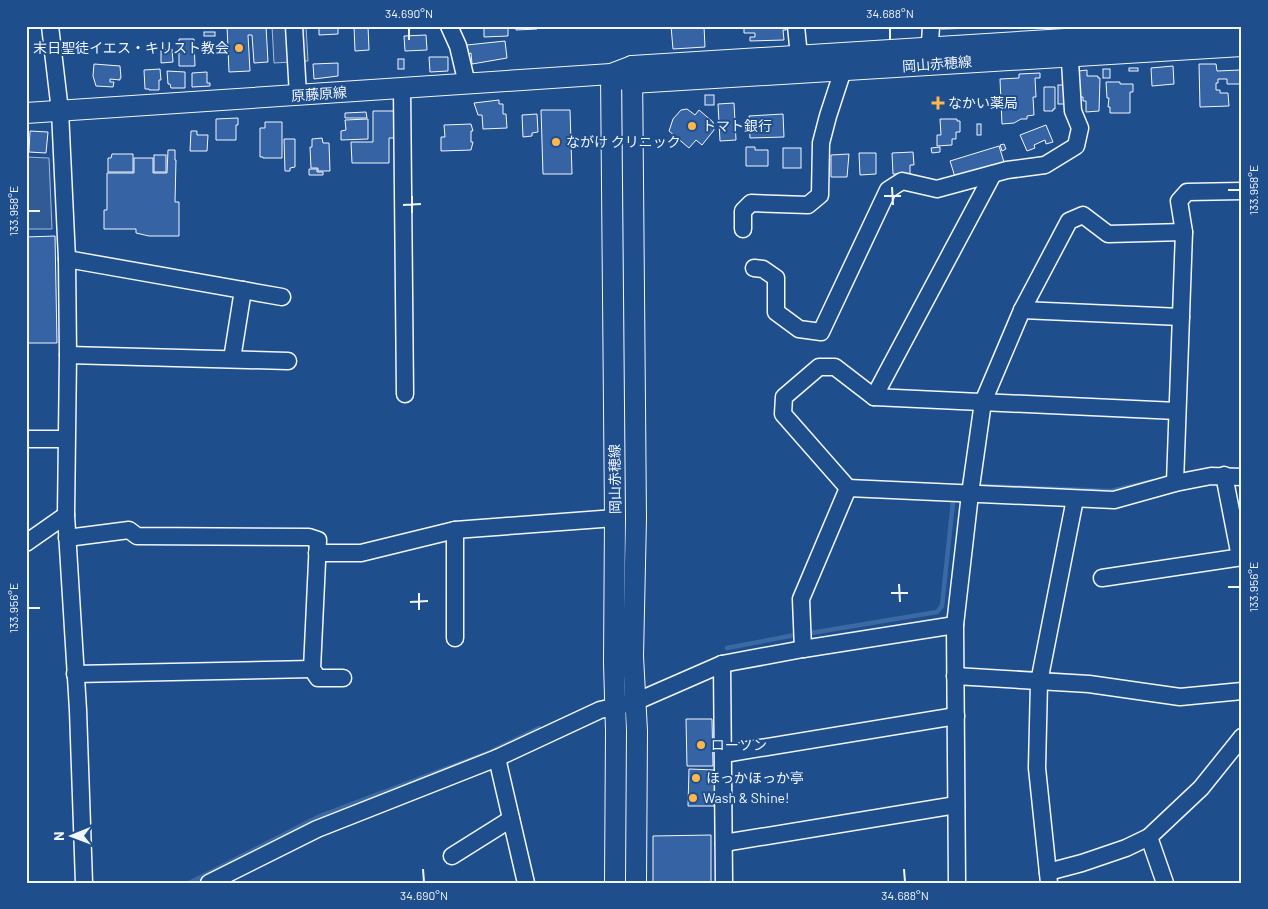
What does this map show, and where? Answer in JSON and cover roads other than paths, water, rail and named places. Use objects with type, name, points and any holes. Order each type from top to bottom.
[{"type":"main road","name":"岡山赤穂線","points":[[615,883],[615,518],[611,74],[632,75],[1069,47],[1242,28]]},
{"type":"main road","name":"岡山赤穂線","points":[[1069,47],[1242,46]]},
{"type":"main road","name":"岡山赤穂線","points":[[800,64],[843,70],[929,56]]},
{"type":"main road","name":"原藤原線","points":[[26,113],[611,74]]},
{"type":"main road","name":"岡山赤穂線","points":[[632,75],[636,508],[632,656],[637,730],[636,883]]},
{"type":"street","points":[[50,26],[60,111],[66,259],[68,355],[66,515],[76,674],[84,883]]},
{"type":"street","points":[[294,26],[298,95]]},
{"type":"street","points":[[449,26],[458,46],[467,84]]},
{"type":"street","points":[[796,26],[800,64]]},
{"type":"street","points":[[929,56],[931,26]]},
{"type":"street","points":[[754,268],[763,268],[776,278],[776,312],[799,329],[821,332],[888,190],[902,181],[937,189],[1007,170],[1045,166],[1076,146],[1080,128],[1073,111],[1069,47]]},
{"type":"street","points":[[743,229],[743,211],[751,203],[808,205],[820,195],[821,143],[843,70]]},
{"type":"street","points":[[402,88],[405,394]]},
{"type":"street","points":[[874,397],[993,174]]},
{"type":"street","points":[[1175,483],[1184,232],[1179,202],[1187,192],[1242,191]]},
{"type":"street","points":[[957,883],[955,625],[983,402],[1022,310],[1069,221],[1083,215],[1108,234],[1184,232]]},
{"type":"street","points":[[66,259],[282,297]]},
{"type":"street","points":[[232,360],[243,290]]},
{"type":"street","points":[[1022,310],[1181,318]]},
{"type":"street","points":[[68,355],[288,361]]},
{"type":"street","points":[[1178,411],[874,397],[835,367],[819,367],[784,397],[783,414],[848,488],[1075,500],[1114,500],[1175,483],[1211,476],[1242,477]]},
{"type":"street","points":[[26,439],[66,439]]},
{"type":"street","points":[[1102,578],[1241,557],[1224,475]]},
{"type":"street","points":[[803,649],[801,599],[848,488]]},
{"type":"street","points":[[1075,500],[1039,682],[1037,768],[1049,877],[1126,848],[1149,837],[1201,788],[1242,737]]},
{"type":"street","points":[[26,543],[66,515]]},
{"type":"street","points":[[317,553],[361,553],[455,530],[615,518]]},
{"type":"street","points":[[67,538],[129,530],[137,536],[309,537],[318,540],[312,669],[318,678],[343,678]]},
{"type":"street","points":[[455,530],[455,638]]},
{"type":"street","points":[[209,883],[317,829],[497,758],[600,710],[635,702],[722,664],[955,625]]},
{"type":"street","points":[[722,664],[724,883]]},
{"type":"street","points":[[76,674],[312,669]]},
{"type":"street","points":[[955,676],[1089,684],[1180,697],[1242,691]]},
{"type":"street","points":[[724,754],[956,716]]},
{"type":"street","points":[[497,758],[526,883]]},
{"type":"street","points":[[724,843],[956,805]]},
{"type":"street","points":[[452,856],[511,819]]},
{"type":"street","points":[[1149,837],[1166,883]]},
{"type":"waterway","points":[[983,486],[1111,491],[1153,481]]},
{"type":"waterway","points":[[811,633],[937,612],[942,606],[953,502]]},
{"type":"waterway","points":[[727,648],[795,635]]},
{"type":"waterway","points":[[189,883],[320,816],[490,752],[539,728]]},
{"type":"place","name":"末日聖徒イエス・キリスト教会","points":[[239,48]]},
{"type":"place","name":"なかい薬局","points":[[938,103]]},
{"type":"place","name":"トマト銀行","points":[[692,126]]},
{"type":"place","name":"ながけ クリニック","points":[[556,142]]},
{"type":"place","name":"ローソン","points":[[701,745]]},
{"type":"place","name":"ほっかほっか亭","points":[[696,778]]},
{"type":"place","name":"Wash & Shine!","points":[[693,798]]}]
